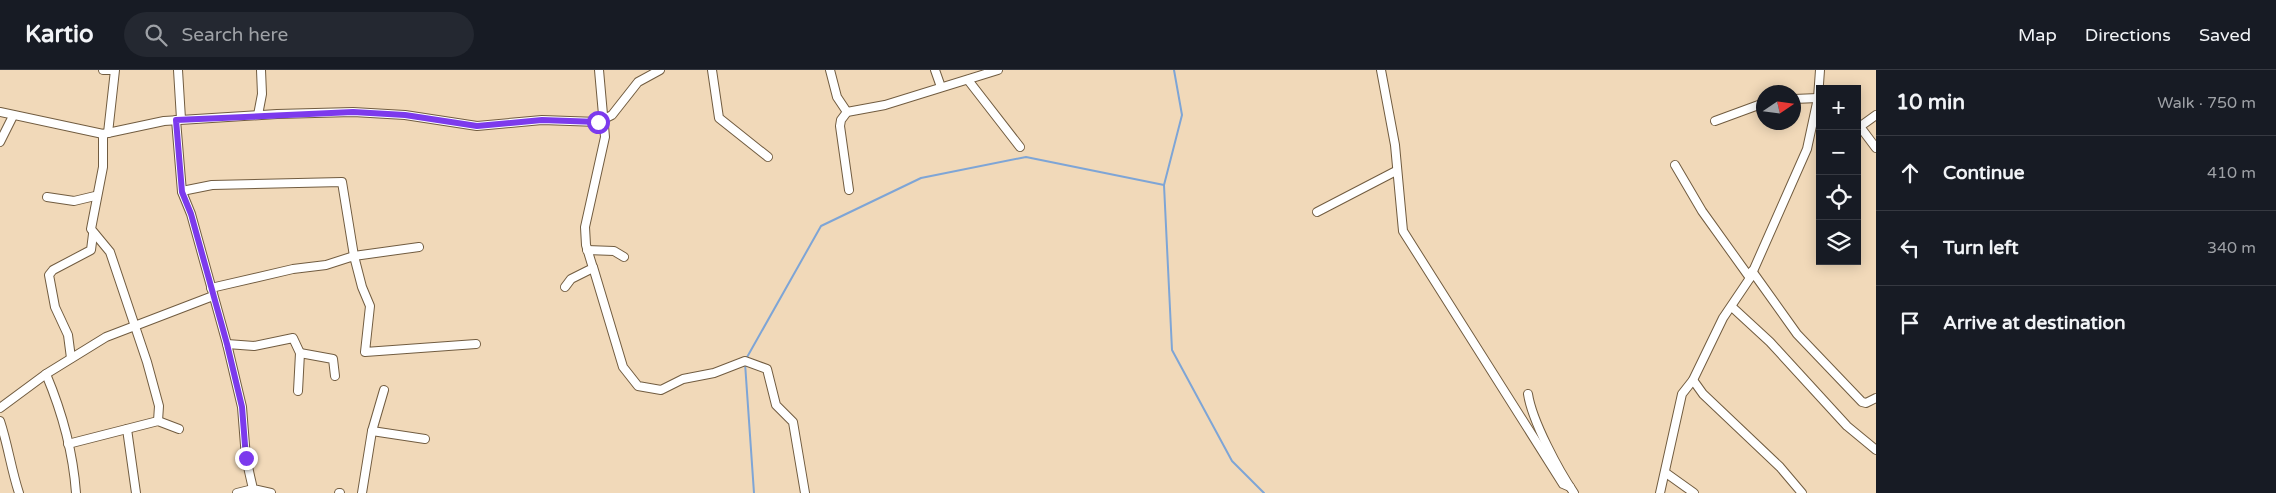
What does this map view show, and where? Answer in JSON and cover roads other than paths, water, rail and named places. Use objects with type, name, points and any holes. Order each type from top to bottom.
[{"type":"street","points":[[72,358],[68,335],[55,307],[49,275],[53,270],[91,250],[93,234],[91,222],[103,167],[105,134],[114,70],[103,70]]},
{"type":"street","points":[[178,70],[178,120],[182,191],[191,214],[227,344],[242,407],[246,458],[254,489]]},
{"type":"street","points":[[258,115],[262,94],[261,70]]},
{"type":"street","points":[[599,70],[605,120],[604,147],[585,227],[587,250],[623,368],[638,386],[661,390],[683,379],[714,373],[745,361],[768,369],[776,405],[793,422],[805,493]]},
{"type":"street","points":[[0,112],[105,134],[156,122],[178,120],[353,112],[405,115],[477,126],[542,120],[590,122],[605,120],[612,115],[638,82],[660,70]]},
{"type":"street","points":[[712,70],[719,118],[768,157]]},
{"type":"street","points":[[830,70],[837,97],[848,112]]},
{"type":"street","points":[[936,70],[942,87]]},
{"type":"street","points":[[849,190],[840,126],[841,120],[848,112],[885,105],[998,70]]},
{"type":"street","points":[[1381,70],[1394,145],[1402,231],[1563,484],[1572,490]]},
{"type":"street","points":[[1819,85],[1820,70]]},
{"type":"street","points":[[968,80],[1020,147]]},
{"type":"street","points":[[1801,99],[1816,98]]},
{"type":"street","points":[[1715,121],[1756,106]]},
{"type":"street","points":[[1660,493],[1666,473],[1682,394],[1693,380],[1723,318],[1732,307],[1751,274],[1810,139],[1816,108]]},
{"type":"street","points":[[1861,126],[1876,115]]},
{"type":"street","points":[[0,142],[13,116]]},
{"type":"street","points":[[1861,130],[1876,148]]},
{"type":"street","points":[[1810,139],[1816,138]]},
{"type":"street","points":[[1675,165],[1702,211],[1797,334],[1862,402],[1866,403],[1876,398]]},
{"type":"street","points":[[1317,212],[1396,171]]},
{"type":"street","points":[[182,191],[212,185],[342,182],[354,256],[362,287],[370,306],[365,352],[476,344]]},
{"type":"street","points":[[47,197],[74,201],[96,196]]},
{"type":"street","points":[[93,234],[110,252],[133,326],[147,362],[159,406],[158,421]]},
{"type":"street","points":[[0,408],[46,374],[106,337],[212,292],[293,269],[326,265],[354,256],[420,246]]},
{"type":"street","points":[[587,250],[614,251],[624,257]]},
{"type":"street","points":[[565,286],[569,281],[593,267]]},
{"type":"street","points":[[1732,307],[1770,342],[1847,426],[1876,450]]},
{"type":"street","points":[[227,344],[254,346],[293,338],[300,354],[298,391]]},
{"type":"street","points":[[300,354],[333,360],[335,376]]},
{"type":"street","points":[[46,374],[62,414],[76,493]]},
{"type":"street","points":[[1693,380],[1703,394],[1780,467],[1802,493]]},
{"type":"street","points":[[362,493],[372,431],[384,390]]},
{"type":"street","points":[[1528,394],[1533,414],[1572,490]]},
{"type":"street","points":[[0,421],[8,442],[14,480],[19,493]]},
{"type":"street","points":[[68,444],[158,421],[179,430]]},
{"type":"street","points":[[127,429],[136,493]]},
{"type":"street","points":[[372,431],[425,439]]},
{"type":"street","points":[[1666,473],[1694,493]]},
{"type":"street","points":[[237,493],[254,489],[271,493]]},
{"type":"waterway","points":[[1174,70],[1182,115],[1164,185],[1172,350],[1232,461],[1264,493]]},
{"type":"waterway","points":[[746,359],[821,226],[921,178],[1026,157],[1164,185]]},
{"type":"waterway","points":[[745,363],[754,493]]}]
